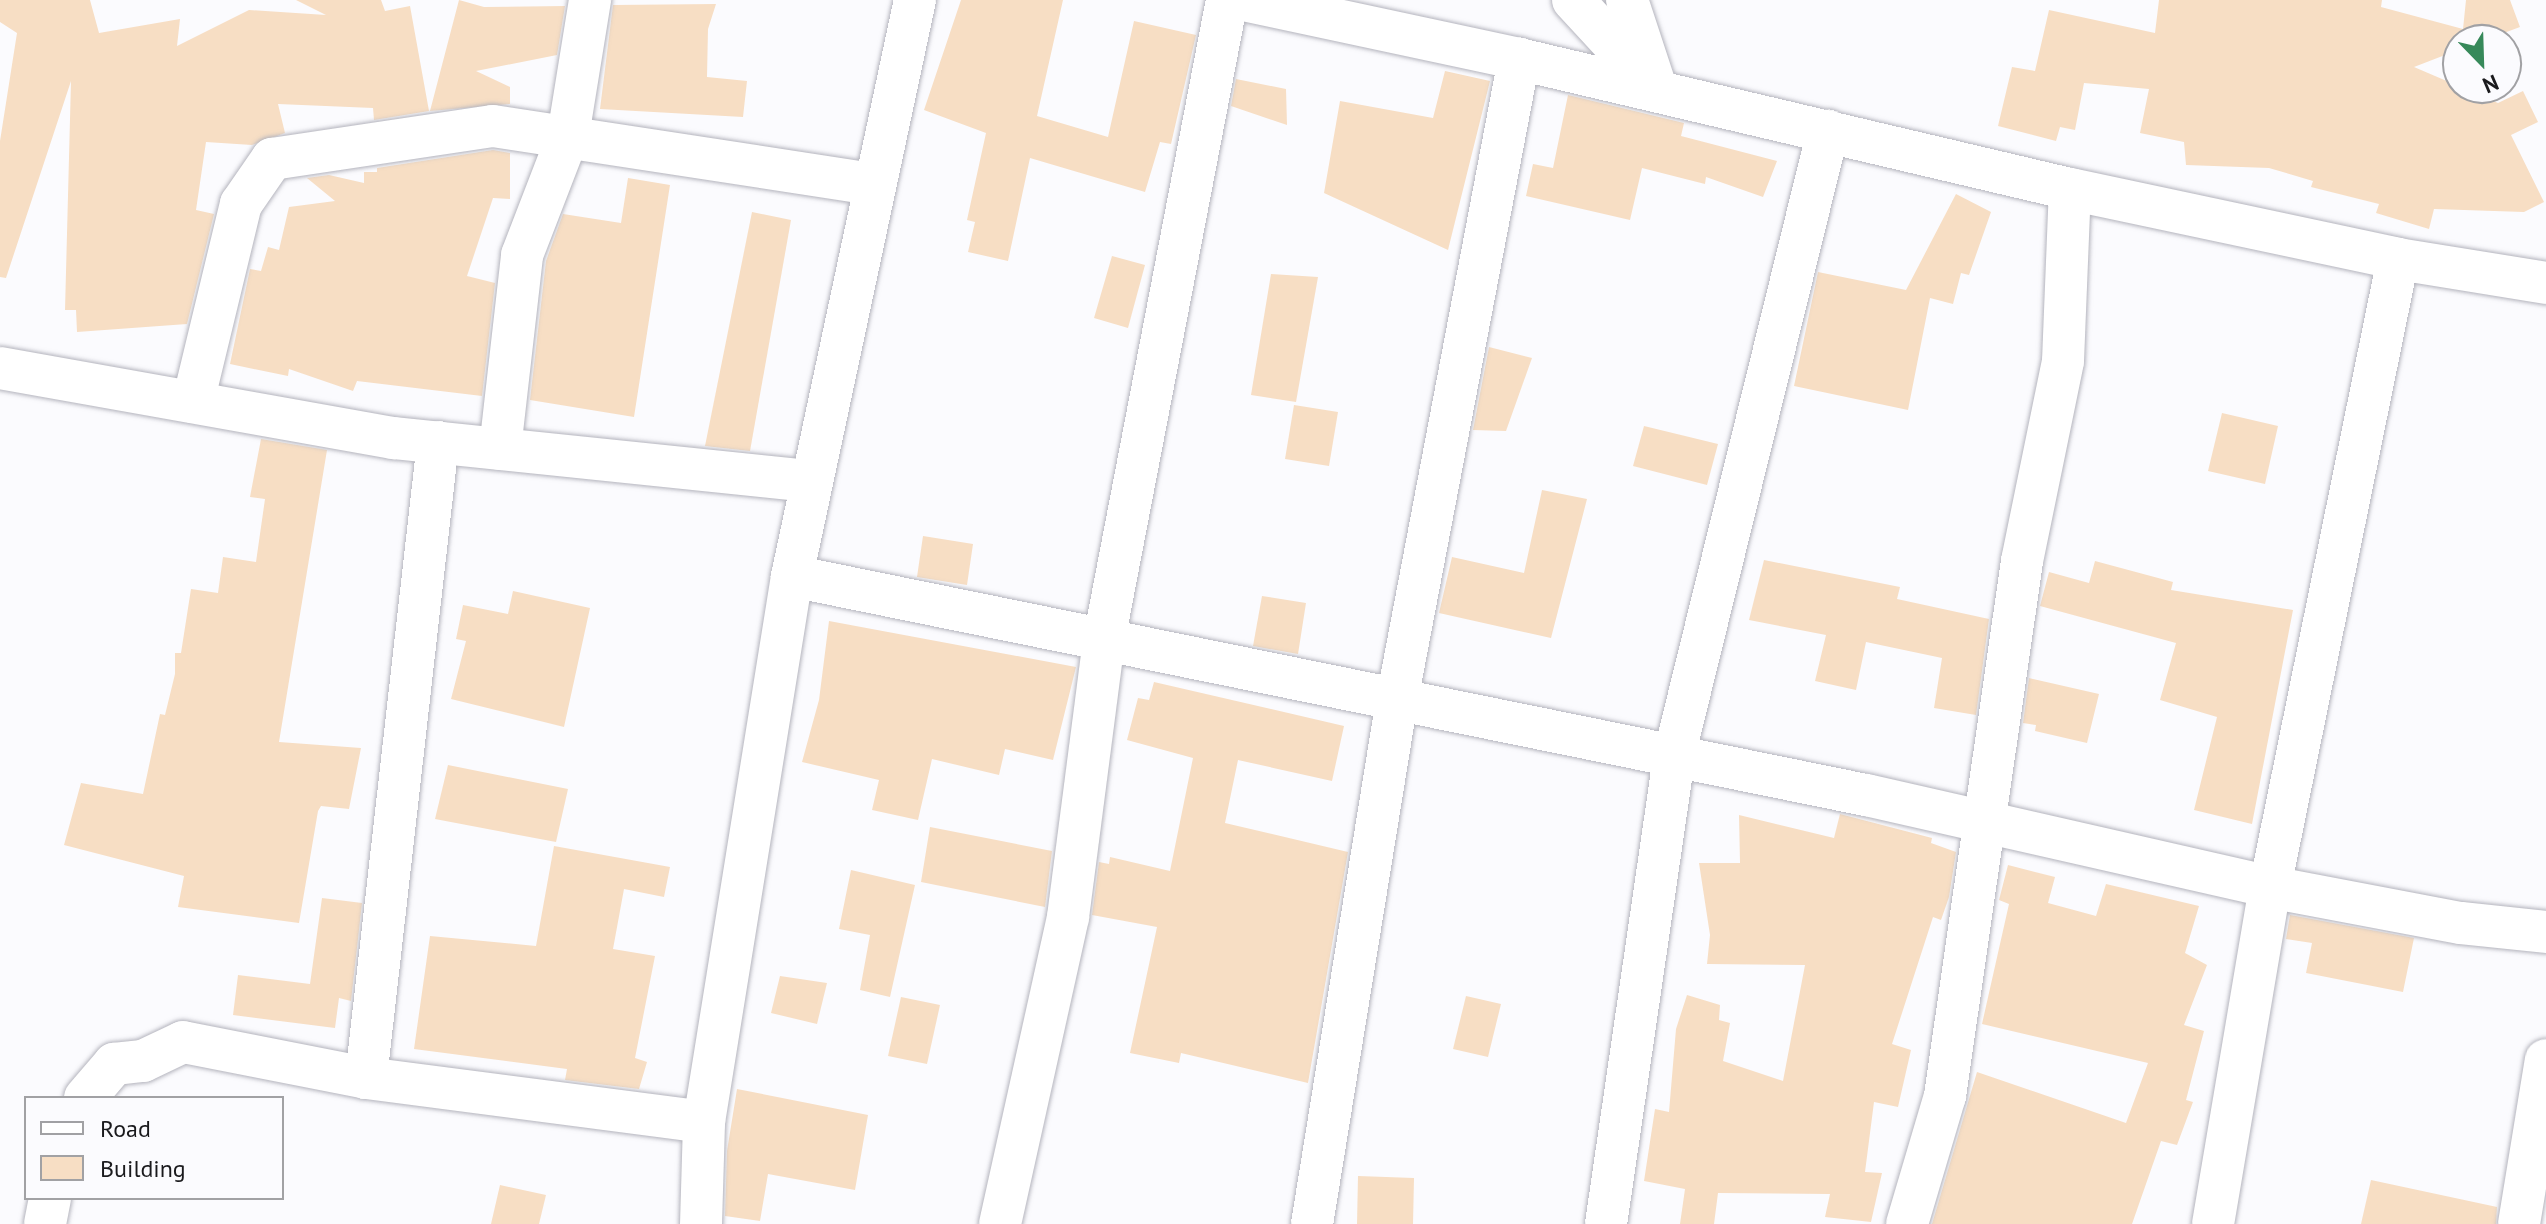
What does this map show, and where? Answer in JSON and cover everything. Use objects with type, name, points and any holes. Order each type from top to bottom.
[{"type":"street","points":[[500,449],[522,255],[568,136],[590,0]]},
{"type":"street","points":[[701,1224],[704,1122],[792,576],[809,481],[915,0]]},
{"type":"street","points":[[1000,1224],[1068,917],[1104,640],[1227,0]]},
{"type":"street","points":[[1244,0],[1519,59],[2070,189],[2398,259],[2546,283]]},
{"type":"street","points":[[1573,0],[1657,91]]},
{"type":"street","points":[[1627,0],[1657,91]]},
{"type":"street","points":[[1312,1224],[1397,700],[1519,59]]},
{"type":"street","points":[[193,402],[241,204],[272,159],[493,126],[874,184]]},
{"type":"street","points":[[1606,1224],[1674,756],[1828,131]]},
{"type":"street","points":[[1907,1224],[1945,1096],[1987,823],[2022,561],[2063,361],[2070,189]]},
{"type":"street","points":[[2213,1224],[2270,887],[2398,259]]},
{"type":"street","points":[[0,368],[438,442],[809,481]]},
{"type":"street","points":[[366,1078],[438,442]]},
{"type":"street","points":[[792,576],[1674,756],[2270,887],[2461,923],[2546,932]]},
{"type":"street","points":[[87,1096],[114,1064],[143,1061],[183,1042],[366,1078],[704,1122]]},
{"type":"street","points":[[2519,1224],[2546,1060]]},
{"type":"street","points":[[45,1224],[50,1200]]},
{"type":"building","points":[[0,0],[90,0],[99,33],[180,19],[177,46],[249,10],[326,15],[296,0],[381,0],[385,11],[410,6],[429,111],[374,120],[373,108],[278,104],[285,133],[252,145],[206,142],[196,210],[214,214],[187,324],[77,332],[76,310],[65,310],[71,81],[6,278],[0,277],[0,141],[17,33],[0,22]]},
{"type":"building","points":[[459,0],[484,7],[565,6],[557,55],[476,71],[510,87],[510,104],[430,111]]},
{"type":"building","points":[[961,0],[1063,0],[1037,116],[1108,137],[1134,21],[1196,35],[1171,144],[1160,142],[1145,192],[1030,158],[1008,261],[968,252],[975,222],[967,220],[986,133],[924,110]]},
{"type":"building","points":[[2159,0],[2382,0],[2381,7],[2444,24],[2442,56],[2414,67],[2442,79],[2442,104],[2522,104],[2523,91],[2538,122],[2511,135],[2544,202],[2524,212],[2434,209],[2429,229],[2376,213],[2379,204],[2311,187],[2313,181],[2269,168],[2186,165],[2184,142],[2140,133],[2149,89],[2084,83],[2075,130],[2060,127],[2056,141],[1998,126],[2012,67],[2035,71],[2049,10],[2155,33]]},
{"type":"building","points":[[2466,0],[2510,0],[2519,24],[2464,24]]},
{"type":"building","points":[[716,4],[708,29],[707,77],[747,81],[743,117],[600,109],[613,5]]},
{"type":"building","points":[[1445,71],[1490,81],[1448,250],[1324,193],[1340,101],[1433,118]]},
{"type":"building","points":[[1236,79],[1286,89],[1287,125],[1231,106]]},
{"type":"building","points":[[1568,95],[1684,123],[1681,136],[1777,161],[1763,197],[1706,177],[1705,184],[1642,168],[1630,220],[1526,196],[1533,164],[1553,168]]},
{"type":"building","points":[[493,150],[510,153],[510,199],[493,198],[467,276],[495,283],[482,396],[357,381],[353,391],[289,369],[288,376],[230,364],[250,269],[261,271],[268,247],[279,250],[289,207],[335,201],[307,178],[329,175],[364,183],[364,172],[377,172],[377,168]]},
{"type":"building","points":[[628,178],[670,185],[634,417],[530,400],[546,261],[563,214],[621,223]]},
{"type":"building","points":[[1956,194],[1991,212],[1969,275],[1961,273],[1953,304],[1930,298],[1908,410],[1794,386],[1818,272],[1906,290]]},
{"type":"building","points":[[752,212],[791,220],[750,451],[705,446]]},
{"type":"building","points":[[1112,256],[1145,265],[1128,328],[1094,318]]},
{"type":"building","points":[[1271,274],[1318,277],[1296,402],[1251,395]]},
{"type":"building","points":[[1489,347],[1532,358],[1506,431],[1473,430]]},
{"type":"building","points":[[1294,405],[1338,412],[1329,466],[1285,459]]},
{"type":"building","points":[[2222,413],[2278,426],[2265,484],[2208,471]]},
{"type":"building","points":[[1644,426],[1718,444],[1707,485],[1633,466]]},
{"type":"building","points":[[261,439],[327,450],[279,742],[361,748],[349,809],[321,806],[318,811],[299,923],[178,907],[184,876],[64,845],[81,783],[143,794],[160,714],[165,715],[175,674],[175,653],[181,653],[191,589],[218,593],[223,557],[256,562],[265,499],[250,497]]},
{"type":"building","points":[[1542,490],[1587,499],[1551,638],[1439,613],[1452,557],[1524,573]]},
{"type":"building","points":[[923,536],[973,544],[967,585],[917,577]]},
{"type":"building","points":[[1764,560],[1900,587],[1897,599],[1989,619],[1976,715],[1934,708],[1942,658],[1866,642],[1856,690],[1815,681],[1826,635],[1749,620]]},
{"type":"building","points":[[2095,561],[2173,582],[2171,590],[2293,610],[2252,824],[2194,810],[2217,717],[2160,700],[2176,643],[2040,606],[2049,572],[2089,583]]},
{"type":"building","points":[[513,591],[590,608],[564,727],[451,699],[466,641],[456,639],[463,605],[508,614]]},
{"type":"building","points":[[1262,596],[1306,603],[1298,654],[1253,646]]},
{"type":"building","points":[[829,621],[1076,667],[1053,760],[1005,749],[999,775],[932,759],[918,820],[872,810],[879,780],[802,762],[819,700]]},
{"type":"building","points":[[2029,678],[2099,694],[2087,743],[2035,731],[2036,725],[2023,723]]},
{"type":"building","points":[[1154,682],[1344,726],[1332,781],[1238,760],[1225,823],[1348,852],[1308,1083],[1181,1053],[1179,1063],[1130,1053],[1157,927],[1092,915],[1099,862],[1109,864],[1110,857],[1170,871],[1193,758],[1127,740],[1138,698],[1149,700]]},
{"type":"building","points":[[448,765],[568,789],[556,842],[435,819]]},
{"type":"building","points":[[1840,814],[1932,838],[1931,843],[1956,852],[1949,897],[1941,920],[1933,917],[1892,1044],[1911,1050],[1898,1107],[1874,1102],[1865,1172],[1882,1173],[1871,1222],[1825,1217],[1830,1194],[1718,1193],[1714,1224],[1680,1224],[1685,1189],[1644,1181],[1655,1109],[1669,1112],[1676,1029],[1687,995],[1720,1005],[1719,1020],[1730,1023],[1723,1061],[1783,1081],[1805,965],[1707,964],[1710,935],[1699,863],[1740,863],[1739,815],[1834,838]]},
{"type":"building","points":[[930,827],[1052,851],[1045,907],[921,882]]},
{"type":"building","points":[[554,846],[670,867],[664,897],[624,889],[613,949],[655,956],[635,1058],[647,1062],[639,1089],[565,1080],[567,1069],[414,1049],[430,936],[536,946]]},
{"type":"building","points":[[2008,865],[2055,877],[2048,903],[2096,916],[2106,884],[2199,906],[2185,953],[2207,965],[2184,1025],[2204,1031],[2186,1100],[2193,1102],[2177,1145],[2161,1141],[2132,1224],[1932,1224],[1977,1072],[2126,1123],[2148,1063],[1982,1024],[2009,904],[1999,900]]},
{"type":"building","points":[[851,870],[915,885],[890,997],[860,990],[870,935],[839,929]]},
{"type":"building","points":[[322,898],[362,903],[351,1001],[339,998],[335,1028],[233,1015],[238,975],[310,984]]},
{"type":"building","points":[[2290,915],[2414,938],[2403,992],[2306,973],[2312,943],[2286,939]]},
{"type":"building","points":[[780,976],[827,983],[817,1024],[771,1013]]},
{"type":"building","points":[[1466,996],[1501,1004],[1488,1057],[1453,1049]]},
{"type":"building","points":[[901,997],[940,1005],[927,1064],[888,1056]]},
{"type":"building","points":[[737,1089],[868,1115],[855,1190],[768,1174],[760,1221],[725,1216],[727,1151]]},
{"type":"building","points":[[1358,1176],[1414,1178],[1413,1224],[1357,1224]]},
{"type":"building","points":[[2371,1180],[2497,1207],[2496,1224],[2361,1224]]},
{"type":"building","points":[[500,1185],[546,1195],[539,1224],[491,1224]]}]
